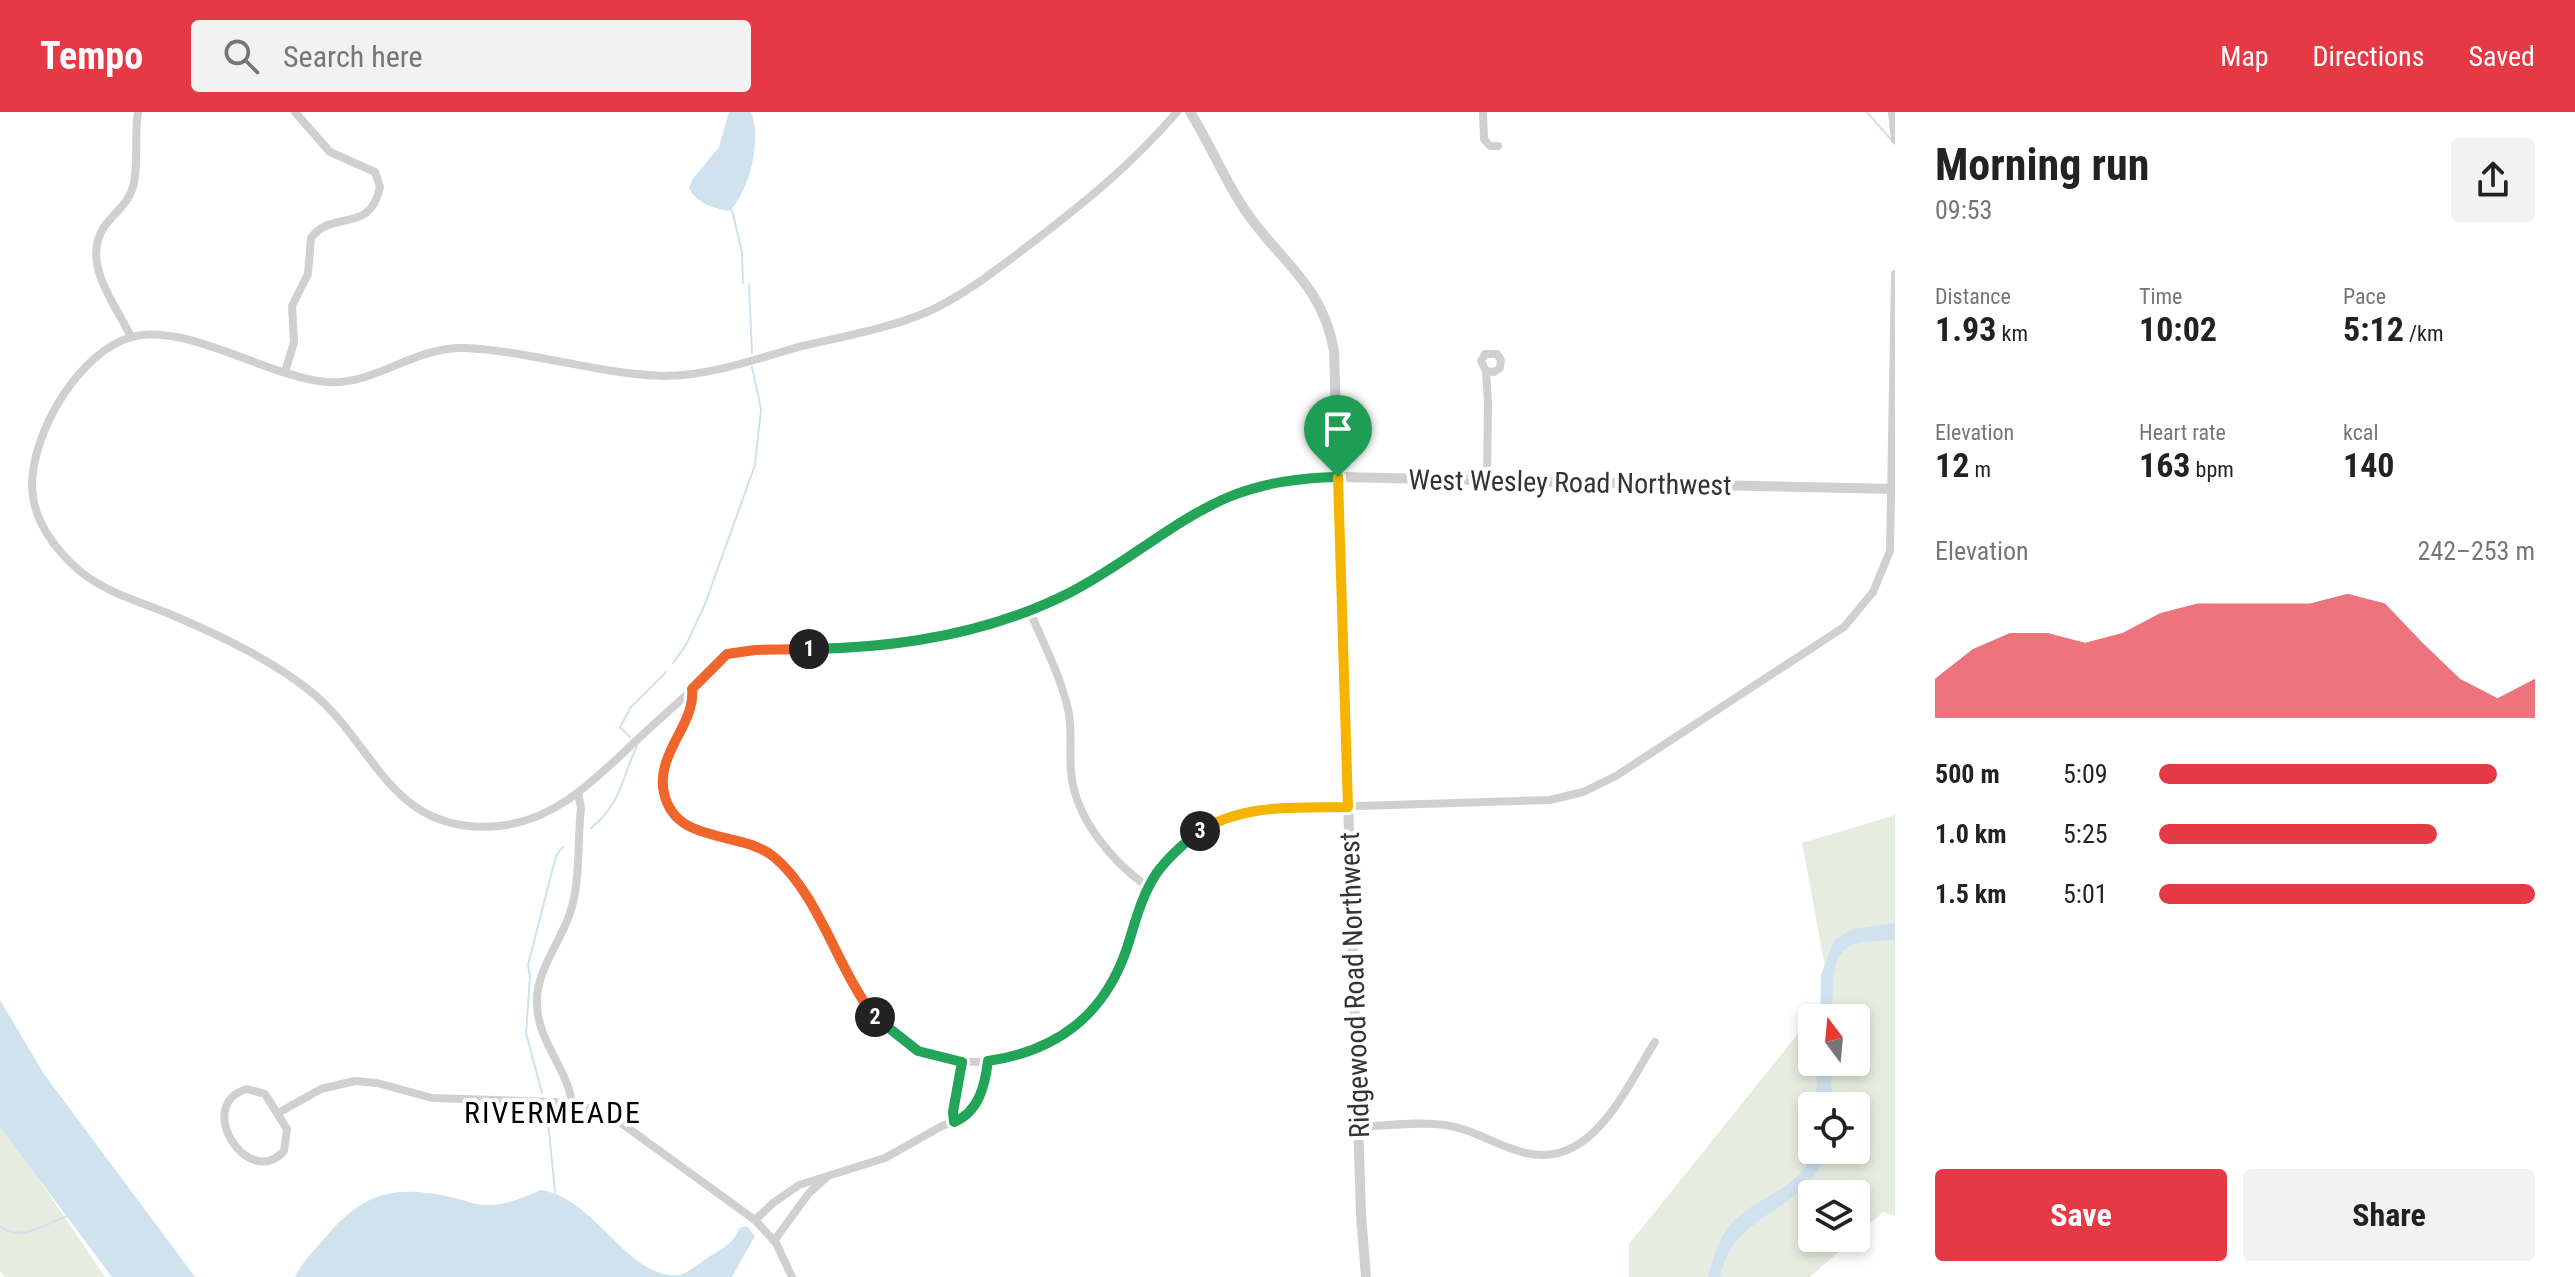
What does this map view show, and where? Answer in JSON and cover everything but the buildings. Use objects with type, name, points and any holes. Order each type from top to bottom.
[{"type":"street","points":[[138,112],[132,189],[121,210],[103,229],[98,249],[104,291],[131,337],[168,335],[319,382],[349,382],[421,353],[460,348],[622,372],[684,375],[901,321],[953,299],[1004,264],[1116,178],[1177,112]]},
{"type":"street","points":[[285,372],[294,342],[292,306],[308,274],[311,238],[323,226],[354,220],[367,213],[380,187],[375,172],[369,166],[344,160],[330,152],[295,112]]},
{"type":"street","name":"Ridgewood Road Northwest","points":[[1190,112],[1246,212],[1307,283],[1325,313],[1334,351],[1366,1277]]},
{"type":"street","points":[[1483,112],[1484,139],[1490,146],[1498,146]]},
{"type":"street","points":[[1892,112],[1895,140]]},
{"type":"street","points":[[692,689],[692,702],[662,775],[665,797],[672,812],[689,828],[710,836],[747,843],[776,858],[797,883],[862,1000],[875,1016],[918,1051],[962,1062],[988,1061],[1038,1049],[1085,1019],[1119,968],[1148,887],[1164,863],[1181,845],[1225,819],[1264,809],[1550,800],[1583,792],[1616,776],[1834,635],[1855,616],[1873,592],[1887,562],[1891,541],[1895,274]]},
{"type":"street","name":"West Wesley Road Northwest","points":[[131,337],[106,349],[69,387],[51,417],[35,461],[32,488],[37,515],[49,537],[71,563],[106,588],[199,627],[288,674],[330,709],[390,787],[429,814],[467,825],[506,825],[544,814],[578,793],[692,689],[719,660],[736,652],[853,649],[905,644],[971,630],[1030,611],[1102,576],[1230,496],[1282,481],[1338,477],[1893,489]]},
{"type":"street","points":[[1486,371],[1487,480]]},
{"type":"street","points":[[1030,611],[1055,668],[1068,709],[1071,772],[1079,806],[1109,849],[1148,887]]},
{"type":"street","points":[[572,1104],[569,1090],[541,1031],[537,1002],[542,974],[567,922],[573,901],[581,808],[578,793]]},
{"type":"street","points":[[1359,1127],[1446,1125],[1525,1153],[1561,1153],[1581,1144],[1597,1130],[1655,1042]]},
{"type":"street","points":[[755,1220],[789,1190],[894,1154],[965,1117],[979,1099],[988,1061]]},
{"type":"street","points":[[954,1122],[962,1062]]},
{"type":"street","points":[[278,1113],[321,1089],[355,1081],[377,1083],[432,1098],[572,1104],[597,1111],[621,1123],[755,1220],[774,1241],[792,1277]]},
{"type":"street","points":[[247,1089],[265,1094],[278,1113],[287,1129],[287,1144],[278,1157],[264,1163],[252,1161],[242,1154],[223,1118],[228,1098],[247,1089]]},
{"type":"street","points":[[774,1241],[809,1193],[827,1178]]},
{"type":"shaded area","points":[[1895,815],[1895,1216],[1883,1212],[1870,1224],[1870,1180],[1798,1180],[1798,1252],[1838,1252],[1810,1277],[1629,1277],[1629,1244],[1798,1034],[1798,1076],[1870,1076],[1870,1004],[1822,1004],[1830,994],[1802,843]]},
{"type":"shaded area","points":[[0,1122],[105,1277],[5,1277],[0,1271]]},
{"type":"water","points":[[729,112],[751,112],[755,136],[748,177],[730,211],[706,204],[696,198],[689,188],[719,147]]},
{"type":"water","points":[[1895,923],[1895,940],[1860,943],[1843,951],[1835,968],[1833,1004],[1820,1004],[1821,975],[1834,940],[1853,929]]},
{"type":"water","points":[[0,1000],[44,1074],[195,1277],[112,1277],[0,1127]]},
{"type":"water","points":[[1817,1076],[1832,1076],[1831,1092],[1816,1092]]},
{"type":"water","points":[[1807,1164],[1820,1164],[1810,1180],[1798,1180],[1798,1192],[1740,1238],[1728,1255],[1720,1277],[1708,1277],[1719,1243],[1730,1225],[1798,1175]]},
{"type":"water","points":[[541,1190],[560,1196],[578,1207],[642,1264],[658,1272],[676,1275],[689,1271],[727,1245],[739,1228],[747,1226],[755,1236],[732,1277],[295,1277],[343,1219],[356,1208],[384,1195],[414,1192],[495,1205]]},
{"type":"waterway","points":[[1867,112],[1895,144]]},
{"type":"waterway","points":[[732,210],[742,252],[743,283]]},
{"type":"waterway","points":[[749,285],[752,353]]},
{"type":"waterway","points":[[673,663],[686,645],[705,604],[755,465],[761,409],[752,367]]},
{"type":"waterway","points":[[630,737],[620,727],[631,707],[666,672]]},
{"type":"waterway","points":[[591,828],[615,800],[637,746]]},
{"type":"waterway","points":[[542,1093],[526,1033],[528,965],[556,856],[563,847]]},
{"type":"waterway","points":[[547,1111],[555,1192]]},
{"type":"waterway","points":[[0,1226],[16,1233],[25,1232],[68,1216]]},
{"type":"district","name":"RIVERMEADE","points":[[553,1113]]},
{"type":"route","points":[[1338,477],[1348,807],[1244,812],[1205,828],[1181,845],[1148,887],[1119,968],[1085,1019],[1038,1049],[1017,1057],[988,1061],[979,1099],[965,1117],[954,1122],[962,1062],[918,1051],[875,1016],[862,1000],[797,883],[776,858],[747,843],[710,836],[689,828],[672,812],[665,797],[662,775],[692,702],[692,689],[719,660],[736,652],[880,647],[941,637],[1001,621],[1067,595],[1102,576],[1230,496],[1282,481],[1338,477]]}]
